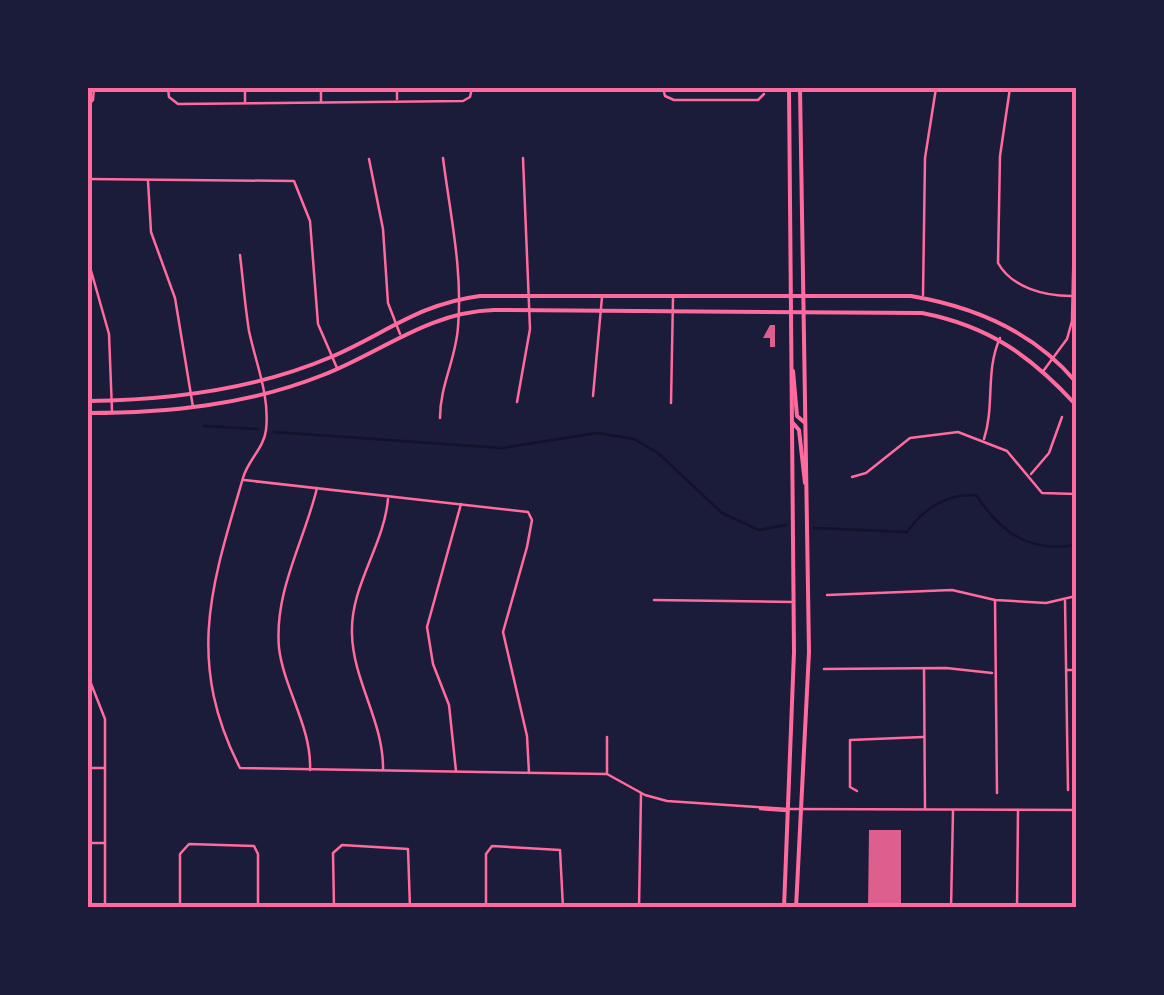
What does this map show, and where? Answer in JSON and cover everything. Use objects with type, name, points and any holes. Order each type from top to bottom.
[{"type":"main road","points":[[784,908],[794,602],[789,88]]},
{"type":"main road","points":[[796,908],[809,652],[800,88]]},
{"type":"main road","points":[[790,160],[801,160]]},
{"type":"main road","points":[[88,400],[190,394],[261,379],[332,357],[423,308],[458,299],[529,296],[924,298],[998,321],[1055,358],[1076,382]]},
{"type":"main road","points":[[922,313],[924,298]]},
{"type":"main road","points":[[88,413],[193,408],[264,392],[338,369],[400,336],[458,313],[529,310],[922,313],[1000,338],[1044,370],[1076,405]]},
{"type":"main road","points":[[791,366],[797,416],[806,423]]},
{"type":"main road","points":[[792,422],[799,430],[799,466],[806,487]]},
{"type":"street","points":[[89,104],[94,88]]},
{"type":"street","points":[[168,88],[172,100],[245,104],[464,102],[470,98],[472,88]]},
{"type":"street","points":[[245,88],[245,104]]},
{"type":"street","points":[[321,88],[321,104]]},
{"type":"street","points":[[397,88],[397,101]]},
{"type":"street","points":[[664,88],[665,96],[674,100],[758,100],[764,94]]},
{"type":"street","points":[[924,298],[926,158],[936,88]]},
{"type":"street","points":[[1010,88],[1000,156],[998,262],[1004,272],[1035,291],[1073,296]]},
{"type":"street","points":[[1044,370],[1070,330],[1076,142]]},
{"type":"street","points":[[440,418],[442,382],[458,330],[453,212],[443,158]]},
{"type":"street","points":[[516,402],[529,310],[523,158]]},
{"type":"street","points":[[369,159],[383,229],[388,304],[400,336]]},
{"type":"street","points":[[88,179],[294,182],[310,222],[315,312],[338,369]]},
{"type":"street","points":[[148,180],[151,232],[175,298],[193,408]]},
{"type":"street","points":[[240,255],[264,392],[264,438],[242,480],[218,556],[207,618],[214,690],[240,768],[607,774],[640,792],[667,800],[759,809],[1076,810]]},
{"type":"street","points":[[88,260],[109,334],[112,413]]},
{"type":"street","points":[[593,396],[602,296]]},
{"type":"street","points":[[672,403],[673,297]]},
{"type":"street","points":[[984,439],[990,418],[992,358],[1000,338]]},
{"type":"street","points":[[1030,474],[1049,454],[1062,418]]},
{"type":"street","points":[[852,477],[866,473],[910,438],[958,432],[984,439],[1006,451],[1030,474],[1042,494],[1076,494]]},
{"type":"street","points":[[242,480],[530,514],[523,566],[503,632],[527,736],[528,773]]},
{"type":"street","points":[[310,771],[306,740],[283,672],[278,630],[286,581],[317,488]]},
{"type":"street","points":[[383,772],[381,742],[352,632],[357,596],[380,536],[388,496]]},
{"type":"street","points":[[456,772],[449,705],[430,652],[428,627],[461,504]]},
{"type":"street","points":[[826,594],[952,590],[995,600],[1065,600],[1076,596]]},
{"type":"street","points":[[654,600],[794,602]]},
{"type":"street","points":[[995,600],[996,793]]},
{"type":"street","points":[[1065,600],[1068,790]]},
{"type":"street","points":[[924,668],[925,810]]},
{"type":"street","points":[[824,669],[924,668],[994,673]]},
{"type":"street","points":[[1066,670],[1076,670]]},
{"type":"street","points":[[88,676],[102,704],[105,908]]},
{"type":"street","points":[[606,737],[607,774]]},
{"type":"street","points":[[857,791],[850,786],[850,740],[924,737]]},
{"type":"street","points":[[88,768],[105,768]]},
{"type":"street","points":[[639,908],[640,792]]},
{"type":"street","points":[[952,908],[953,810]]},
{"type":"street","points":[[1017,908],[1018,810]]},
{"type":"street","points":[[88,843],[105,843]]},
{"type":"street","points":[[180,908],[183,847],[254,846],[258,854],[258,908]]},
{"type":"street","points":[[334,908],[336,848],[408,848],[410,908]]},
{"type":"street","points":[[486,908],[488,849],[560,850],[563,908]]},
{"type":"building","points":[[770,325],[775,325],[775,347],[770,347],[770,338],[763,338]]},
{"type":"building","points":[[869,830],[901,830],[901,908],[868,908]]},
{"type":"waterway","points":[[204,426],[258,429]]},
{"type":"waterway","points":[[274,432],[502,448],[597,433],[634,439],[658,453],[722,513],[759,530],[786,525]]},
{"type":"waterway","points":[[814,528],[907,532],[937,504],[976,495],[996,520],[1018,537],[1044,546],[1076,545]]}]
